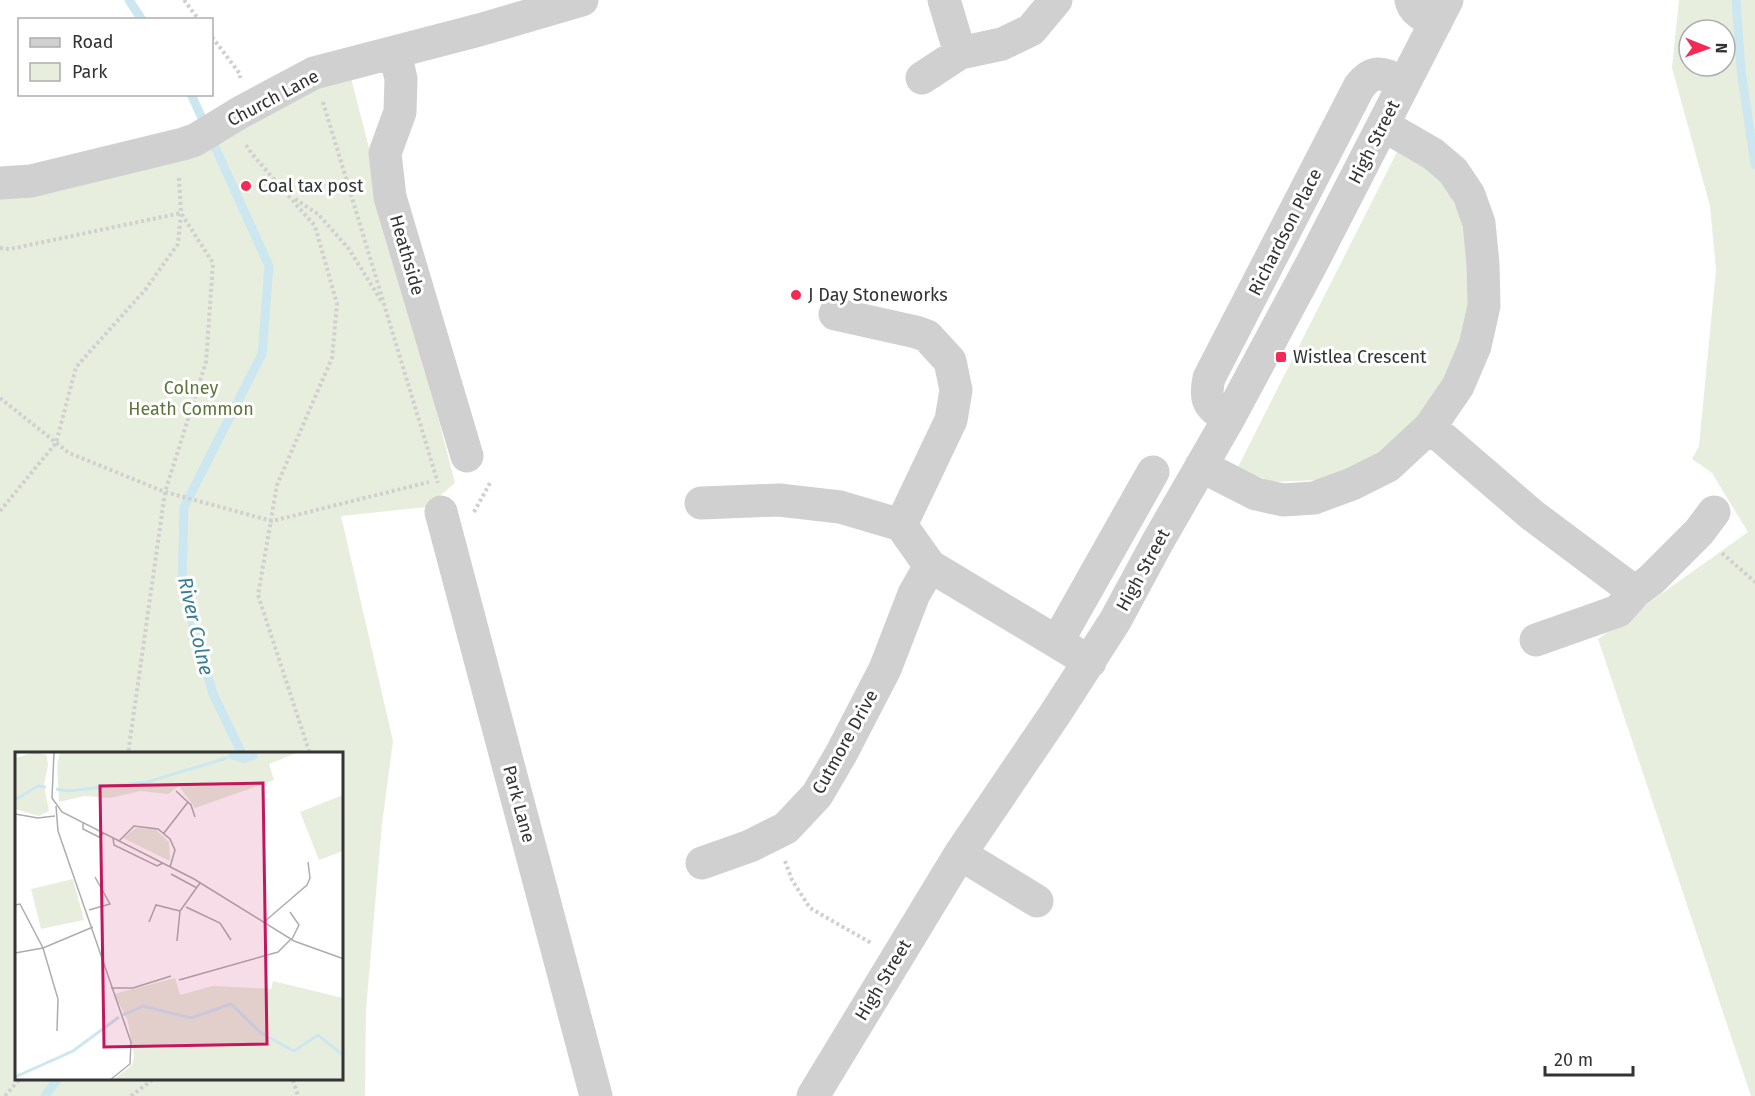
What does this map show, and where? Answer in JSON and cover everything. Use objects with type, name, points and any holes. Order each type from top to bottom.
[{"type":"street","name":"Church Lane","points":[[0,183],[31,181],[214,128],[314,73],[582,0]]},
{"type":"street","points":[[944,0],[960,53]]},
{"type":"street","points":[[922,78],[960,53],[1002,44],[1031,30],[1056,0]]},
{"type":"street","name":"High Street","points":[[1411,0],[1412,6],[1421,14],[1441,11]]},
{"type":"street","name":"High Street","points":[[821,1093],[897,958],[960,854],[1116,621],[1229,418],[1441,11]]},
{"type":"street","name":"Heathside","points":[[395,52],[401,79],[400,112],[385,153],[390,197],[467,456]]},
{"type":"street","name":"Richardson Place","points":[[1229,418],[1209,404],[1206,392],[1209,378],[1359,87],[1366,78],[1375,74],[1388,75],[1404,83]]},
{"type":"street","points":[[1201,466],[1256,494],[1283,500],[1314,498],[1352,484],[1388,466],[1430,427],[1458,386],[1475,346],[1484,306],[1484,264],[1479,223],[1469,195],[1453,171],[1433,154],[1383,125]]},
{"type":"street","points":[[835,314],[927,336],[950,361],[956,390],[951,420],[901,525]]},
{"type":"street","points":[[1430,427],[1532,515],[1635,592]]},
{"type":"street","points":[[1057,642],[1153,472]]},
{"type":"street","points":[[701,503],[779,500],[840,507],[901,525],[930,566],[1090,662]]},
{"type":"street","name":"Park Lane","points":[[441,512],[596,1096]]},
{"type":"street","points":[[1536,640],[1618,611],[1707,522]]},
{"type":"street","name":"Cutmore Drive","points":[[702,863],[750,846],[786,828],[817,795],[885,669],[914,594],[930,566]]},
{"type":"street","points":[[960,854],[1037,901]]},
{"type":"path","points":[[184,0],[198,18]]},
{"type":"path","points":[[0,511],[56,443],[76,367],[145,290],[177,244],[180,213],[178,170],[214,128],[240,74],[213,38]]},
{"type":"path","points":[[314,73],[438,480],[441,512]]},
{"type":"path","points":[[214,128],[252,154],[315,226],[338,304],[332,358],[277,485],[258,595],[309,752]]},
{"type":"path","points":[[289,195],[318,214],[349,249],[385,308]]},
{"type":"path","points":[[0,249],[10,249],[180,213]]},
{"type":"path","points":[[128,752],[165,492],[206,362],[213,263],[180,213]]},
{"type":"path","points":[[0,398],[69,453],[165,492],[272,521],[438,480]]},
{"type":"path","points":[[1707,522],[1755,582]]},
{"type":"path","points":[[786,828],[785,865],[810,908],[897,958]]},
{"type":"path","points":[[5,1096],[18,1081]]},
{"type":"path","points":[[131,1096],[151,1081]]},
{"type":"path","points":[[293,1081],[298,1096]]},
{"type":"green space","points":[[1679,0],[1755,0],[1755,1096],[1751,1096],[1598,639],[1748,532],[1712,473],[1692,459],[1699,446],[1716,270],[1710,206],[1672,68],[1677,19],[1677,78],[1737,78],[1737,18],[1677,18]]},
{"type":"green space","name":"Colney Heath Common","points":[[350,74],[455,483],[427,507],[341,516],[393,741],[382,824],[366,1010],[365,1096],[0,1096],[0,197]]},
{"type":"green space","points":[[1399,148],[1417,158],[1445,184],[1470,237],[1471,306],[1456,364],[1426,412],[1373,460],[1320,480],[1271,482],[1238,467]]},
{"type":"waterway","name":"River Colne","points":[[129,0],[141,18]]},
{"type":"waterway","points":[[1736,0],[1741,70],[1755,165]]},
{"type":"waterway","name":"River Colne","points":[[192,96],[269,266],[262,354],[184,507],[182,585],[213,694],[241,752]]},
{"type":"waterway","name":"River Colne","points":[[45,1096],[56,1081]]},
{"type":"place","name":"Coal tax post","points":[[246,186]]},
{"type":"place","name":"J Day Stoneworks","points":[[796,295]]},
{"type":"place","name":"Wistlea Crescent","points":[[1281,357]]}]
